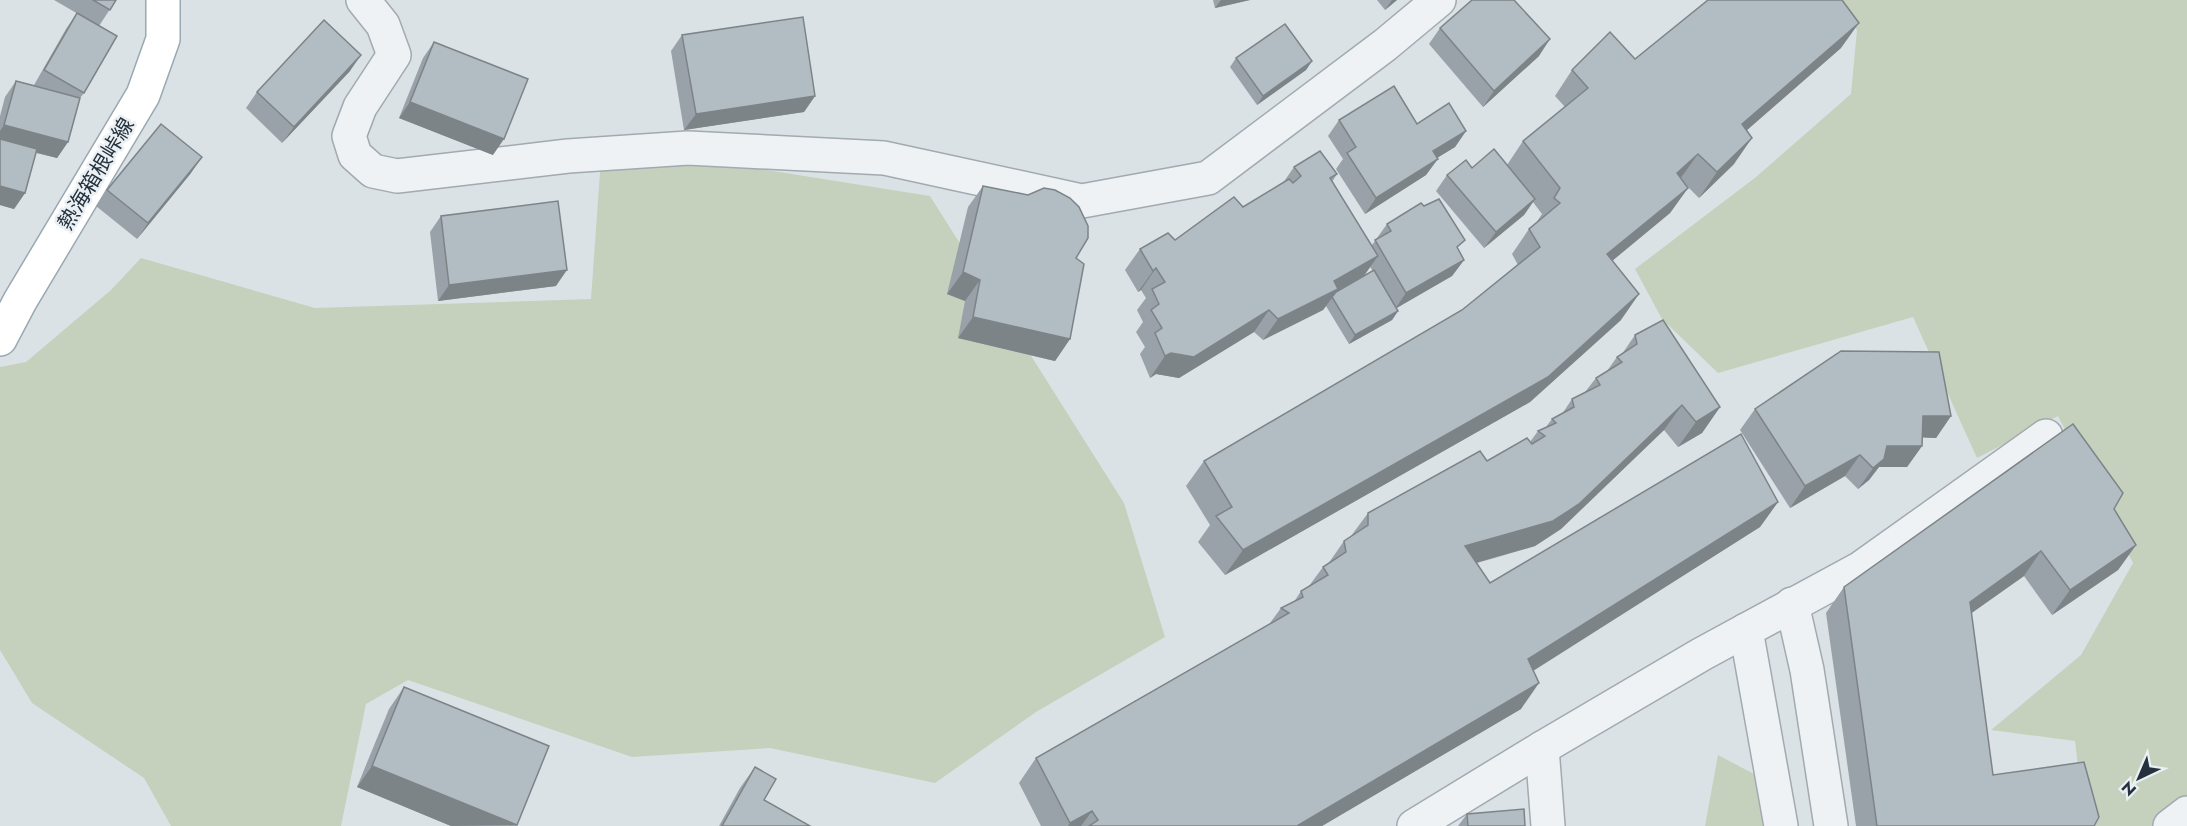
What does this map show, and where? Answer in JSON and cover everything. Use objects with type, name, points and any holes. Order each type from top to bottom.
[{"type":"main road","name":"熱海箱根峠線","points":[[0,339],[20,301],[143,95],[163,39],[163,0]]},
{"type":"street","points":[[363,0],[383,25],[394,55],[360,107],[350,136],[355,155],[373,171],[397,176],[568,156],[688,148],[884,158],[1082,201],[1208,178],[1385,45],[1439,0]]},
{"type":"street","points":[[1414,826],[1542,748],[1746,630],[1861,568],[2046,436]]},
{"type":"street","points":[[1792,604],[1807,670],[1831,826]]},
{"type":"street","points":[[1746,630],[1781,826]]},
{"type":"street","points":[[1542,748],[1548,826]]},
{"type":"street","points":[[2170,826],[2187,813]]},
{"type":"green space","points":[[1832,0],[2187,0],[2187,826],[2085,826],[2075,741],[1991,730],[2081,655],[2133,563],[2058,416],[1977,458],[1913,317],[1718,373],[1662,319],[1635,269],[1756,177],[1851,94],[1857,30]]},
{"type":"green space","points":[[602,144],[930,196],[1124,503],[1165,637],[1036,712],[935,783],[770,748],[632,757],[408,680],[366,704],[341,826],[171,826],[144,778],[32,703],[0,650],[0,367],[26,362],[111,290],[141,258],[315,308],[591,299]]},
{"type":"green space","points":[[1718,755],[1773,784],[1786,826],[1705,826]]},
{"type":"building","points":[[93,0],[116,0],[110,10]]},
{"type":"building","points":[[1472,0],[1514,0],[1550,39],[1494,91],[1440,28]]},
{"type":"building","points":[[1708,0],[1842,0],[1859,23],[1742,124],[1752,138],[1717,172],[1698,154],[1677,173],[1688,188],[1607,254],[1639,294],[1548,377],[1243,550],[1216,516],[1232,507],[1204,461],[1462,310],[1540,247],[1529,229],[1560,203],[1554,198],[1560,188],[1523,141],[1588,88],[1572,70],[1610,32],[1635,59]]},
{"type":"building","points":[[77,13],[117,36],[84,93],[44,70]]},
{"type":"building","points":[[803,17],[815,96],[696,114],[682,35]]},
{"type":"building","points":[[324,20],[361,55],[294,127],[257,92]]},
{"type":"building","points":[[1285,24],[1312,61],[1263,96],[1236,58]]},
{"type":"building","points":[[434,42],[528,79],[504,139],[410,102]]},
{"type":"building","points":[[16,81],[80,98],[68,142],[4,125]]},
{"type":"building","points":[[1394,86],[1417,124],[1449,103],[1466,131],[1433,151],[1438,159],[1376,198],[1347,153],[1356,147],[1339,120]]},
{"type":"building","points":[[161,124],[202,157],[148,223],[107,190]]},
{"type":"building","points":[[0,139],[37,149],[25,193],[0,186]]},
{"type":"building","points":[[1494,149],[1535,199],[1496,232],[1447,175],[1466,160],[1472,168]]},
{"type":"building","points":[[1320,151],[1337,174],[1330,178],[1378,256],[1334,281],[1338,289],[1278,319],[1269,310],[1194,357],[1171,353],[1165,356],[1155,333],[1162,328],[1151,310],[1159,304],[1152,289],[1165,282],[1156,268],[1153,271],[1140,249],[1168,233],[1175,240],[1234,197],[1243,207],[1289,179],[1293,183],[1301,176],[1294,167]]},
{"type":"building","points":[[983,186],[1028,195],[1044,188],[1055,190],[1070,198],[1079,207],[1088,226],[1088,238],[1076,258],[1084,264],[1070,339],[973,317],[980,280],[963,272]]},
{"type":"building","points":[[1439,199],[1465,240],[1457,247],[1464,260],[1406,293],[1375,240],[1391,231],[1387,224],[1421,203],[1424,206]]},
{"type":"building","points":[[558,201],[567,270],[449,285],[441,216]]},
{"type":"building","points":[[1374,270],[1398,311],[1355,335],[1332,297],[1336,292]]},
{"type":"building","points":[[1663,320],[1720,407],[1696,422],[1682,405],[1579,504],[1553,521],[1465,546],[1490,583],[1741,434],[1778,502],[1528,659],[1539,683],[1297,826],[1089,826],[1098,820],[1092,811],[1070,823],[1036,758],[1289,613],[1281,608],[1303,597],[1301,591],[1328,575],[1323,567],[1346,552],[1344,541],[1368,525],[1368,513],[1480,451],[1487,461],[1527,438],[1532,444],[1545,436],[1538,431],[1556,423],[1552,419],[1574,407],[1572,399],[1600,385],[1596,378],[1622,362],[1617,357],[1637,344],[1635,335]]},
{"type":"building","points":[[1841,351],[1939,352],[1951,416],[1923,416],[1922,446],[1887,446],[1884,459],[1873,468],[1860,455],[1805,486],[1755,409]]},
{"type":"building","points":[[2073,424],[2123,493],[2114,509],[2136,545],[2070,590],[2041,551],[1970,602],[1993,775],[2084,762],[2099,817],[2094,826],[1877,826],[1844,587]]},
{"type":"building","points":[[404,687],[549,746],[517,825],[372,766]]},
{"type":"building","points":[[755,767],[776,779],[764,800],[810,826],[722,826]]},
{"type":"building","points":[[1524,809],[1525,826],[1468,826],[1467,814]]}]
